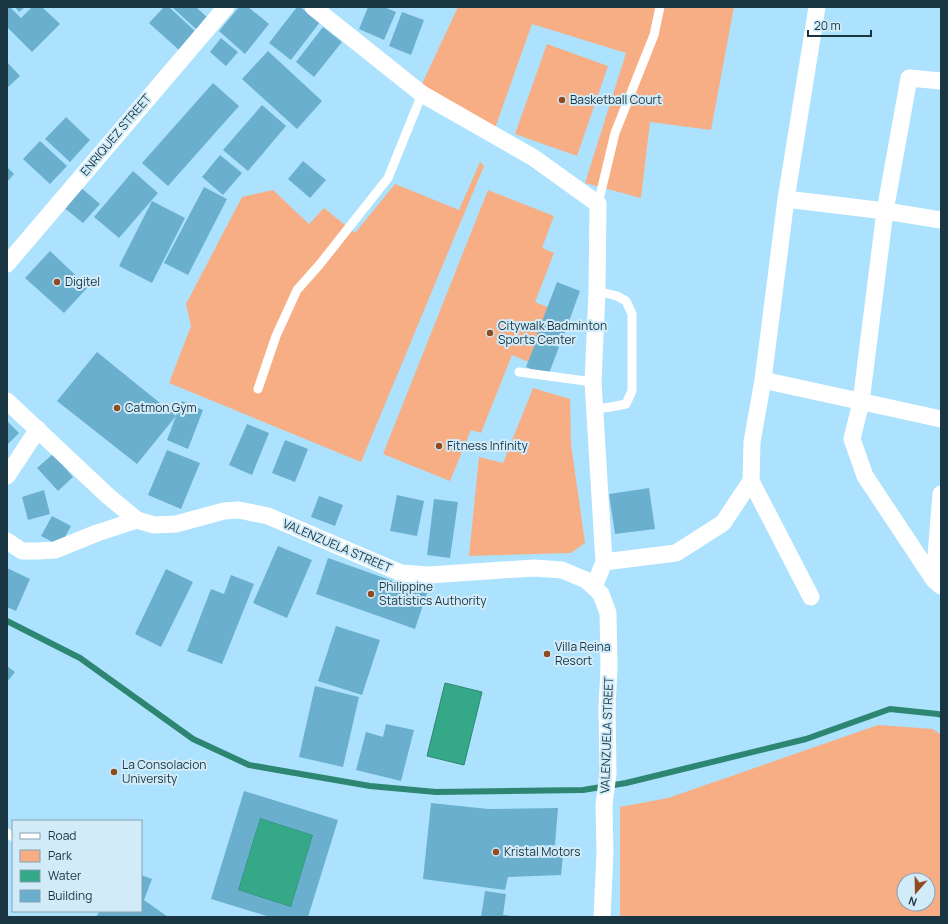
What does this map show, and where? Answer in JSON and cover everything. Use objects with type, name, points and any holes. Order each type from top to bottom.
[{"type":"street","name":"ENRIQUEZ STREET","points":[[7,264],[226,7]]},
{"type":"street","points":[[313,7],[422,94],[534,158],[598,204],[597,290],[593,382],[604,562],[594,587]]},
{"type":"street","points":[[811,597],[751,481],[752,442],[763,380],[786,200],[817,7]]},
{"type":"street","points":[[938,583],[865,476],[852,439],[862,402],[886,212],[909,78],[941,81]]},
{"type":"street","points":[[786,200],[941,220]]},
{"type":"street","points":[[763,380],[941,419]]},
{"type":"street","name":"VALENZUELA STREET","points":[[7,401],[108,496],[137,520],[154,525],[176,524],[224,511],[239,510],[268,516],[401,573],[429,575],[534,568],[562,570],[586,580],[601,594],[608,613],[608,773],[604,805],[605,853],[602,917]]},
{"type":"street","points":[[7,476],[38,429]]},
{"type":"street","points":[[604,562],[676,553],[723,523],[751,481]]},
{"type":"street","points":[[938,583],[941,495]]},
{"type":"street","points":[[7,541],[22,551],[55,550],[97,533],[137,520]]},
{"type":"lane","points":[[598,204],[614,133],[654,35],[660,7]]},
{"type":"lane","points":[[258,389],[276,336],[297,290],[320,264],[388,178],[422,94]]},
{"type":"lane","points":[[594,409],[626,404],[632,391],[632,314],[626,301],[617,296],[597,290]]},
{"type":"lane","points":[[519,372],[593,382]]},
{"type":"green space","points":[[458,7],[734,7],[711,130],[650,122],[641,198],[585,183],[626,53],[532,24],[494,131],[421,86]]},
{"type":"green space","name":"Basketball Court","points":[[547,44],[608,66],[577,156],[515,134]]},
{"type":"green space","points":[[480,162],[484,166],[361,462],[169,383],[191,326],[186,304],[242,197],[273,190],[309,224],[324,208],[355,233],[395,184],[459,210]]},
{"type":"green space","name":"Citywalk Badminton Sports Center","points":[[488,190],[554,216],[542,248],[554,253],[535,302],[557,311],[536,365],[512,355],[481,433],[471,430],[450,481],[383,454]]},
{"type":"green space","points":[[533,388],[570,399],[571,444],[585,543],[571,553],[469,556],[479,457],[503,463]]},
{"type":"green space","points":[[878,725],[933,729],[941,735],[941,917],[620,917],[620,807],[668,798]]},
{"type":"water","points":[[445,683],[482,692],[464,765],[427,756]]},
{"type":"water","points":[[260,818],[313,835],[291,907],[238,890]]},
{"type":"building","points":[[7,7],[10,7],[21,18],[32,7],[42,7],[60,24],[32,52],[7,27]]},
{"type":"building","points":[[15,7],[25,7],[19,12]]},
{"type":"building","points":[[164,7],[169,7],[196,32],[179,50],[149,23]]},
{"type":"building","points":[[172,7],[196,7],[208,18],[197,30]]},
{"type":"building","points":[[239,7],[248,7],[269,24],[245,54],[219,31]]},
{"type":"building","points":[[297,7],[300,7],[320,22],[291,60],[269,43]]},
{"type":"building","points":[[368,7],[384,7],[396,12],[384,40],[359,29]]},
{"type":"building","points":[[402,12],[424,20],[411,55],[389,46]]},
{"type":"building","points":[[323,27],[342,42],[314,77],[296,62]]},
{"type":"building","points":[[221,38],[238,52],[226,66],[210,52]]},
{"type":"building","points":[[268,51],[322,101],[297,129],[242,79]]},
{"type":"building","points":[[7,62],[20,76],[7,88]]},
{"type":"building","points":[[213,83],[239,106],[168,186],[142,163]]},
{"type":"building","points":[[262,105],[286,126],[248,171],[223,150]]},
{"type":"building","points":[[66,117],[90,140],[70,162],[45,139]]},
{"type":"building","points":[[40,141],[67,166],[50,184],[23,159]]},
{"type":"building","points":[[220,155],[242,173],[223,195],[202,177]]},
{"type":"building","points":[[303,161],[326,180],[310,198],[288,179]]},
{"type":"building","points":[[7,167],[14,174],[7,182]]},
{"type":"building","points":[[133,171],[158,193],[119,238],[94,217]]},
{"type":"building","points":[[79,186],[100,204],[83,223],[62,206]]},
{"type":"building","points":[[204,187],[227,199],[188,275],[164,263]]},
{"type":"building","points":[[152,201],[185,218],[152,283],[119,266]]},
{"type":"building","name":"Digitel","points":[[50,251],[88,287],[64,313],[25,278]]},
{"type":"building","points":[[557,282],[580,291],[560,346],[536,337]]},
{"type":"building","points":[[537,339],[559,347],[548,376],[526,367]]},
{"type":"building","name":"Catmon Gym","points":[[97,352],[176,416],[137,464],[57,401]]},
{"type":"building","points":[[182,401],[203,410],[188,449],[167,440]]},
{"type":"building","points":[[7,421],[19,433],[7,445]]},
{"type":"building","points":[[247,424],[269,433],[252,475],[229,465]]},
{"type":"building","points":[[285,440],[308,449],[295,482],[272,473]]},
{"type":"building","points":[[167,450],[200,463],[181,509],[148,495]]},
{"type":"building","points":[[53,454],[73,477],[58,491],[37,468]]},
{"type":"building","points":[[649,488],[655,529],[615,534],[609,494]]},
{"type":"building","points":[[44,490],[50,514],[28,520],[22,497]]},
{"type":"building","points":[[397,495],[424,501],[417,536],[390,531]]},
{"type":"building","points":[[319,496],[343,505],[335,526],[311,517]]},
{"type":"building","points":[[434,499],[458,502],[450,558],[427,555]]},
{"type":"building","points":[[52,516],[71,526],[60,546],[41,536]]},
{"type":"building","points":[[278,546],[312,560],[287,618],[253,603]]},
{"type":"building","name":"Philippine Statistics Authority","points":[[328,558],[427,593],[415,629],[316,594]]},
{"type":"building","points":[[7,568],[30,579],[16,611],[7,607]]},
{"type":"building","points":[[166,569],[193,582],[161,647],[135,634]]},
{"type":"building","points":[[231,575],[254,584],[222,664],[187,651],[211,589],[224,594]]},
{"type":"building","points":[[336,626],[380,640],[362,695],[318,681]]},
{"type":"building","points":[[7,666],[15,672],[7,682]]},
{"type":"building","points":[[315,686],[359,697],[343,767],[299,757]]},
{"type":"building","points":[[386,724],[414,730],[401,781],[356,770],[366,732],[383,737]]},
{"type":"building","points":[[244,791],[338,820],[308,917],[270,917],[211,899]],"holes":[[[260,818],[313,835],[291,907],[238,890]]]},
{"type":"building","points":[[431,803],[488,809],[558,808],[555,845],[510,847],[509,858],[563,856],[561,875],[508,877],[505,890],[423,879]]},
{"type":"building","points":[[142,875],[152,879],[144,900],[168,917],[96,917],[99,912],[142,912]]},
{"type":"building","points":[[485,891],[506,894],[503,915],[512,917],[481,917]]},
{"type":"waterway","points":[[7,621],[80,658],[193,739],[249,765],[370,786],[436,792],[583,790],[626,783],[806,739],[890,709],[941,715]]},
{"type":"place","name":"Basketball Court","points":[[562,100]]},
{"type":"place","name":"Digitel","points":[[57,282]]},
{"type":"place","name":"Citywalk Badminton Sports Center","points":[[490,333]]},
{"type":"place","name":"Catmon Gym","points":[[117,408]]},
{"type":"place","name":"Fitness Infinity","points":[[439,446]]},
{"type":"place","name":"Philippine Statistics Authority","points":[[371,594]]},
{"type":"place","name":"Villa Reina Resort","points":[[547,654]]},
{"type":"place","name":"La Consolacion University","points":[[114,772]]},
{"type":"place","name":"Kristal Motors","points":[[496,852]]}]
